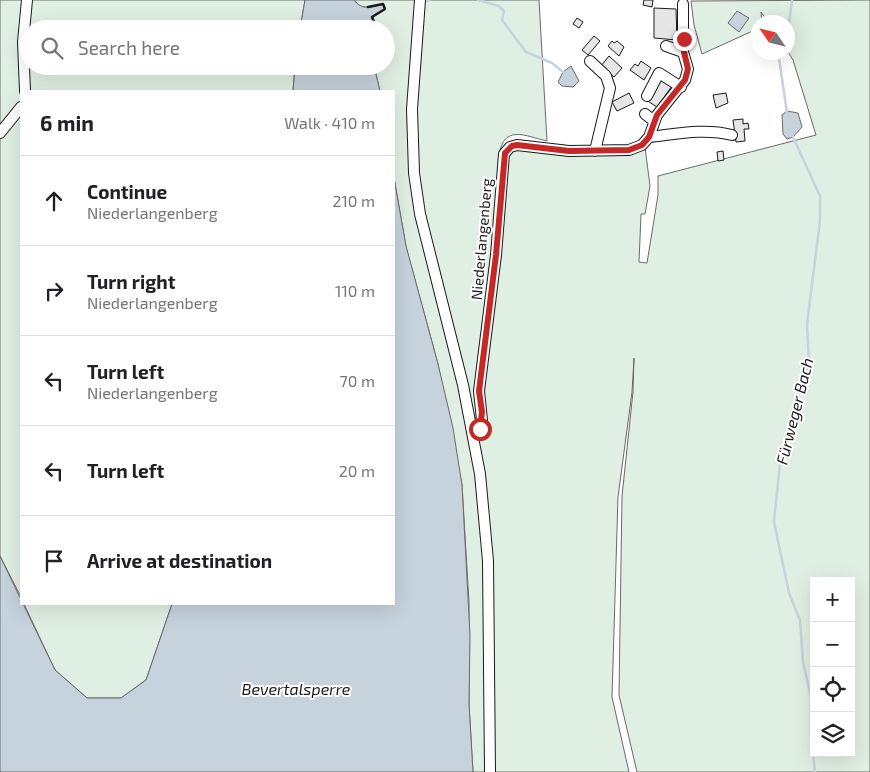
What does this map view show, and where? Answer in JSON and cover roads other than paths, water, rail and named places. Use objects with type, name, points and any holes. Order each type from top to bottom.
[{"type":"street","points":[[26,20],[27,0]]},
{"type":"street","points":[[420,0],[412,109],[412,146],[417,194],[475,436],[488,561],[490,772]]},
{"type":"street","points":[[683,4],[684,52],[688,69],[681,87],[654,121],[649,137],[717,131],[732,134]]},
{"type":"street","points":[[666,46],[684,52]]},
{"type":"street","points":[[590,61],[606,76],[610,88],[595,151]]},
{"type":"street","points":[[646,96],[658,73],[681,87]]},
{"type":"street","points":[[25,75],[26,90]]},
{"type":"street","points":[[0,133],[20,108]]},
{"type":"street","points":[[645,114],[654,121]]},
{"type":"street","name":"Niederlangenberg","points":[[475,436],[480,429],[482,420],[479,391],[494,265],[504,154],[510,147],[517,145],[555,151],[629,150],[642,145],[649,137]]},
{"type":"water","points":[[305,0],[354,0],[364,7],[383,4],[385,9],[372,17],[373,20],[302,20]]},
{"type":"water","points":[[737,11],[749,18],[739,32],[728,23]]},
{"type":"water","points":[[571,66],[579,81],[573,87],[562,86],[558,82],[563,72]]},
{"type":"water","points":[[294,75],[376,75],[380,90],[293,90]]},
{"type":"water","points":[[787,111],[798,113],[802,127],[793,137],[787,139],[783,134],[782,115]]},
{"type":"water","name":"Bevertalsperre","points":[[395,184],[406,246],[453,428],[462,485],[470,635],[469,704],[473,772],[0,772],[0,556],[20,597],[20,605],[24,605],[55,670],[87,698],[121,698],[146,680],[172,605],[395,605]]},
{"type":"waterway","points":[[478,0],[499,6],[504,11],[502,20],[526,52],[552,63],[563,72]]},
{"type":"waterway","name":"Fürweger Bach","points":[[790,15],[792,0]]},
{"type":"waterway","name":"Fürweger Bach","points":[[779,60],[787,113]]},
{"type":"waterway","name":"Fürweger Bach","points":[[792,135],[820,196],[820,221],[807,324],[809,362],[781,454],[774,522],[789,593],[800,620],[803,662],[811,697],[811,736],[815,772]]}]
